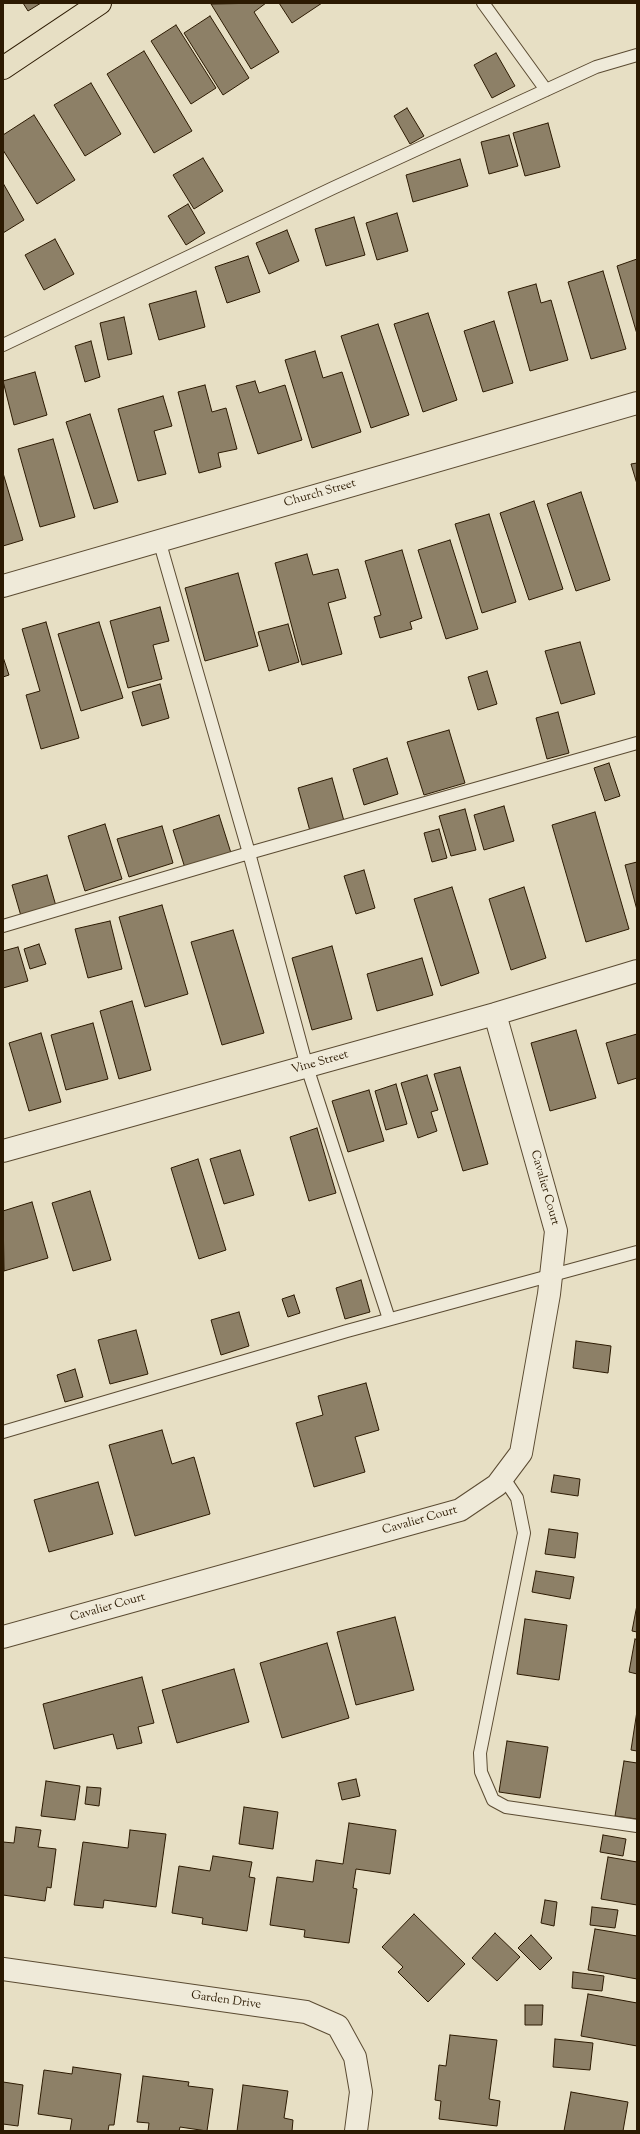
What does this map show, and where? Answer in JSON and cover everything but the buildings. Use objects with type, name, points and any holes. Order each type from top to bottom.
[{"type":"main road","points":[[3,68],[100,3]]},
{"type":"street","name":"Church Street","points":[[3,586],[637,403]]},
{"type":"street","name":"Vine Street","points":[[3,1151],[495,1014],[637,972]]},
{"type":"street","name":"Cavalier Court","points":[[3,1637],[460,1510],[497,1485],[503,1478],[521,1454],[551,1275],[556,1231],[495,1014]]},
{"type":"street","name":"Garden Drive","points":[[3,1969],[306,2012],[338,2026],[355,2057],[361,2092],[356,2131]]},
{"type":"lane","points":[[483,3],[546,90]]},
{"type":"lane","points":[[3,345],[326,191],[546,90],[596,68],[637,55]]},
{"type":"lane","points":[[159,540],[249,853],[307,1067],[388,1319]]},
{"type":"lane","points":[[3,926],[249,853],[637,743]]},
{"type":"lane","points":[[3,1432],[388,1319],[637,1252]]},
{"type":"lane","points":[[503,1478],[517,1498],[524,1533],[480,1753],[481,1772],[493,1800],[506,1807],[637,1826]]}]
